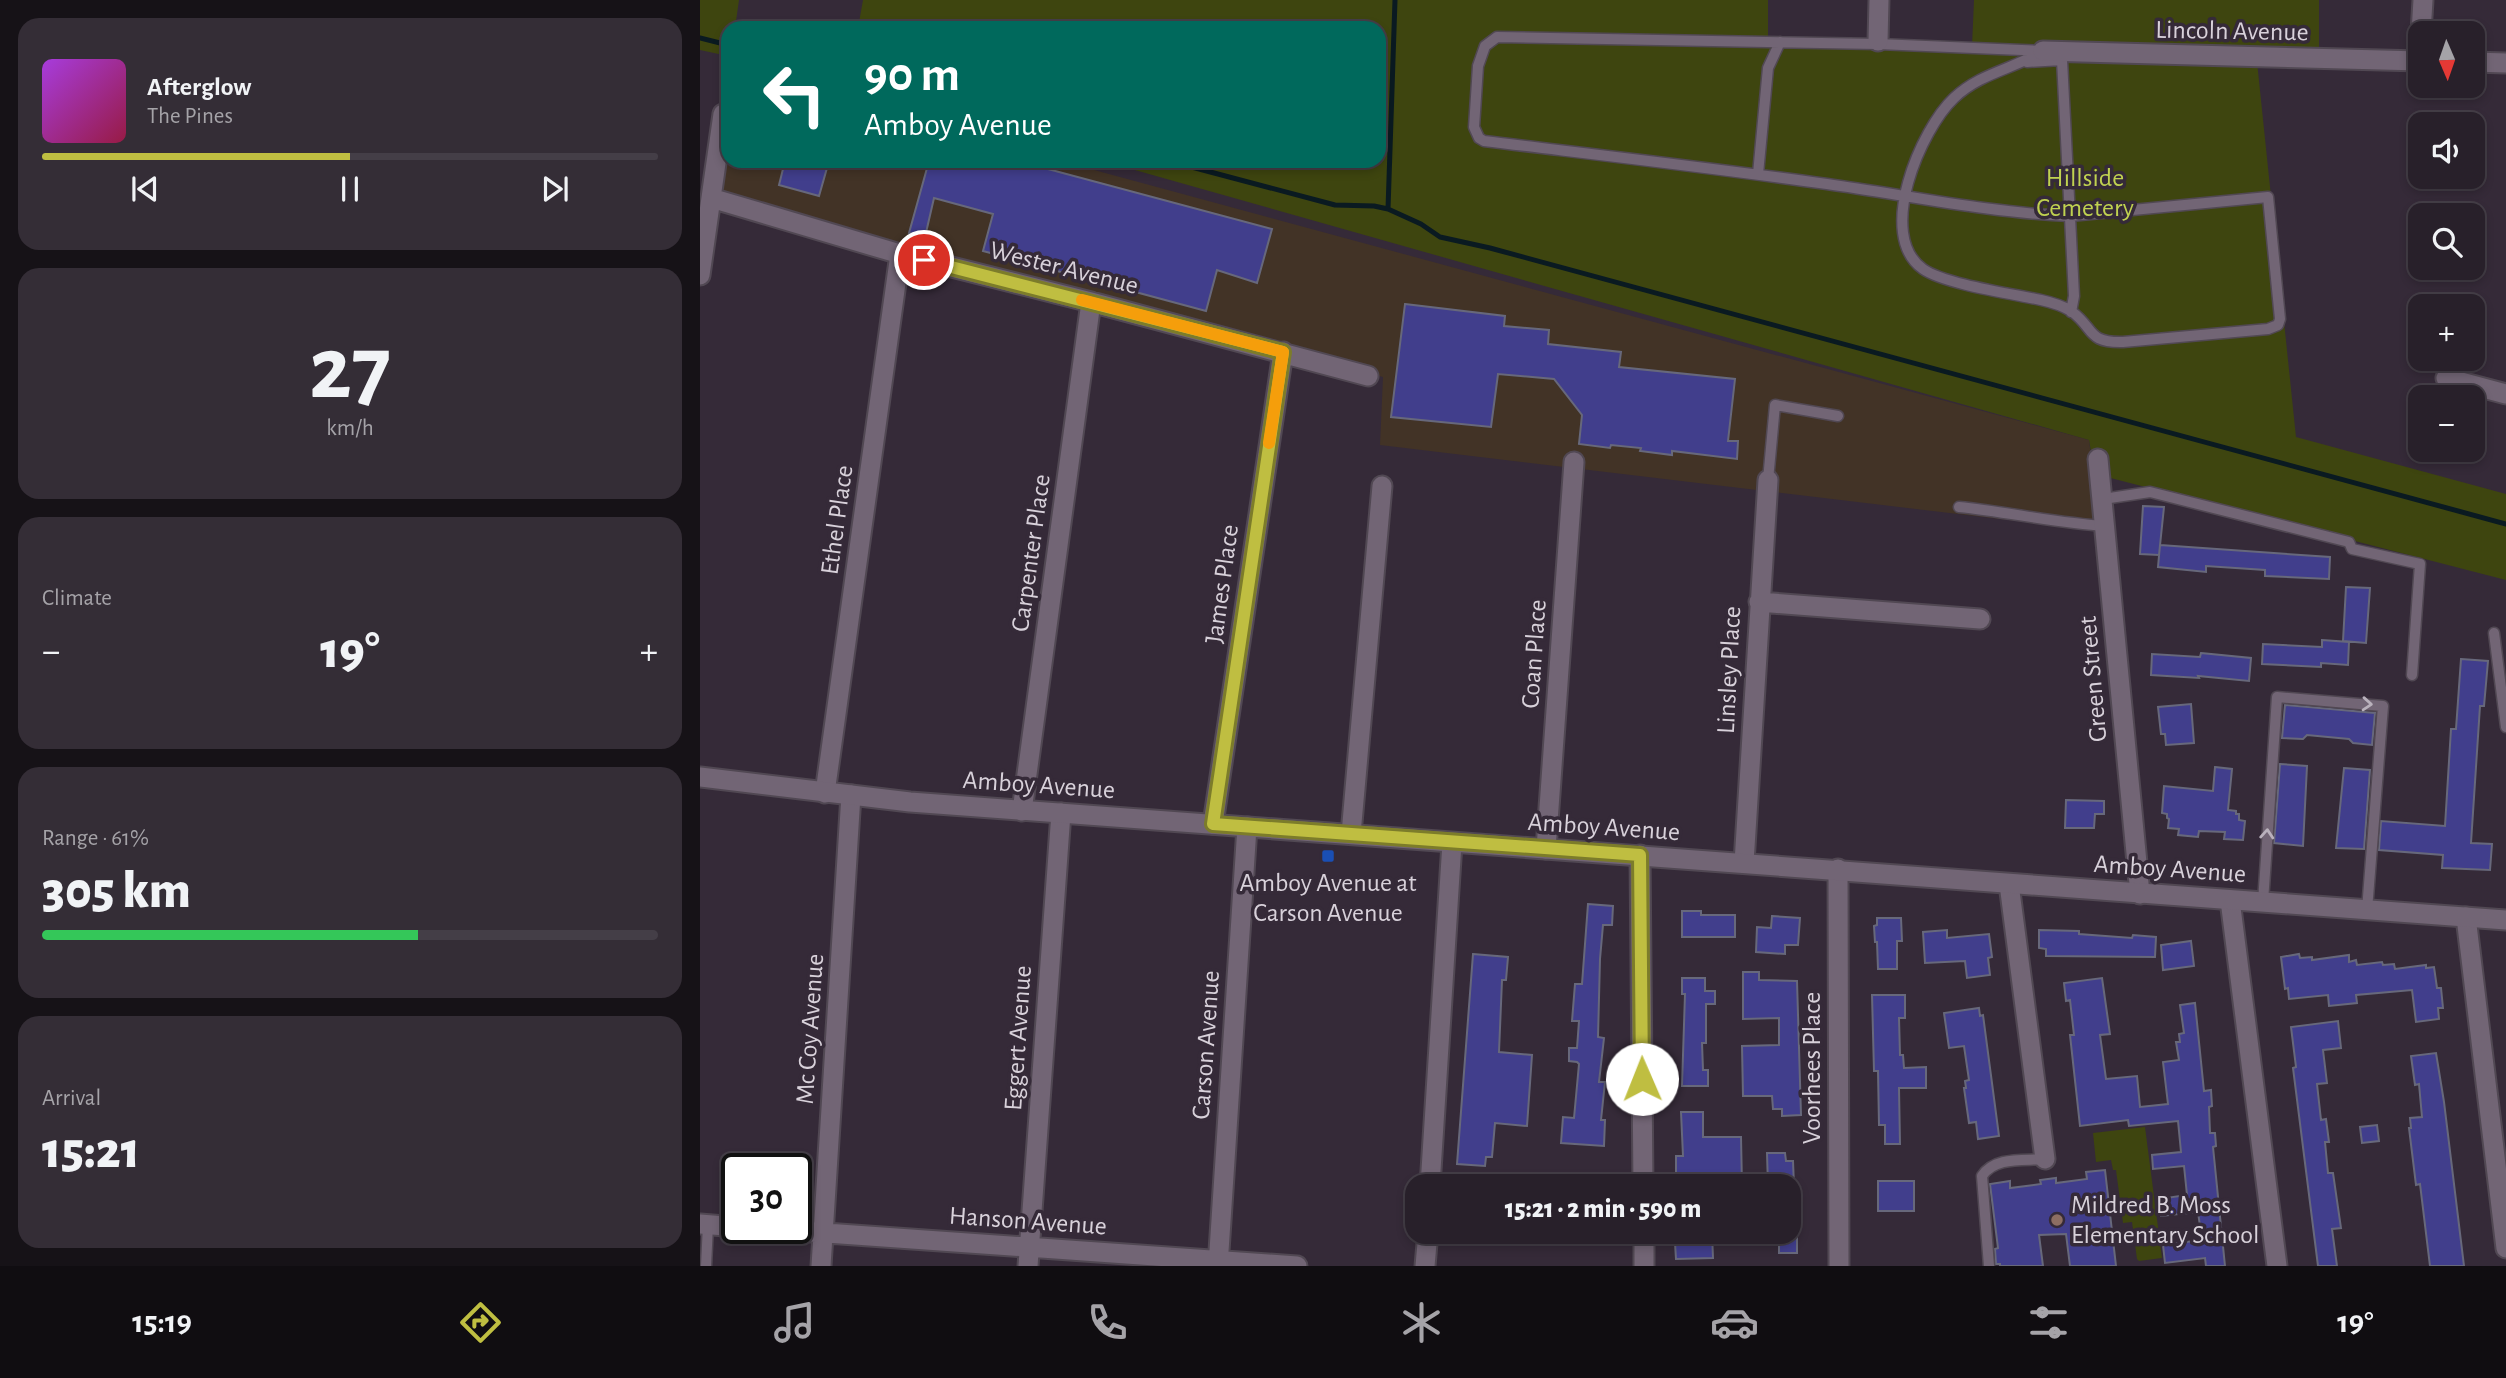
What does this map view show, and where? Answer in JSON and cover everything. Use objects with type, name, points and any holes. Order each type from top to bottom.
[{"type":"street","points":[[1878,41],[1880,0]]},
{"type":"street","points":[[2422,21],[2423,0]]},
{"type":"street","name":"Lincoln Avenue","points":[[2035,56],[2408,61]]},
{"type":"street","points":[[2485,62],[2506,63]]},
{"type":"street","points":[[700,275],[721,128]]},
{"type":"street","name":"Wester Avenue","points":[[711,198],[900,254],[1368,376]]},
{"type":"street","name":"Ethel Place","points":[[825,793],[900,254]]},
{"type":"street","name":"Carpenter Place","points":[[1022,811],[1091,302]]},
{"type":"street","name":"James Place","points":[[1213,824],[1283,352]]},
{"type":"street","points":[[2446,378],[2506,394]]},
{"type":"street","name":"Green Street","points":[[2098,459],[2140,894]]},
{"type":"street","name":"Coan Place","points":[[1546,849],[1574,462]]},
{"type":"street","name":"Linsley Place","points":[[1744,863],[1768,480]]},
{"type":"street","points":[[1351,834],[1382,486]]},
{"type":"street","points":[[1759,602],[1980,619]]},
{"type":"street","name":"Amboy Avenue","points":[[700,777],[825,793],[1022,811],[2506,920]]},
{"type":"street","name":"Mc Coy Avenue","points":[[821,1266],[851,795]]},
{"type":"street","name":"Eggert Avenue","points":[[1028,1256],[1061,813]]},
{"type":"street","name":"Carson Avenue","points":[[1219,1263],[1247,827]]},
{"type":"street","points":[[1431,1174],[1451,843]]},
{"type":"street","points":[[1640,855],[1643,1174]]},
{"type":"street","name":"Voorhees Place","points":[[1838,869],[1839,1266]]},
{"type":"street","points":[[2009,884],[2045,1159]]},
{"type":"street","points":[[2230,900],[2277,1266]]},
{"type":"street","points":[[2466,917],[2506,1248]]},
{"type":"street","name":"Hanson Avenue","points":[[812,1233],[1028,1256],[1297,1266]]},
{"type":"street","points":[[1425,1266],[1426,1244]]},
{"type":"street","points":[[1644,1244],[1644,1266]]},
{"type":"lane","points":[[2035,56],[1986,75],[1954,97],[1936,120],[1911,171],[1904,195],[1901,232],[1911,257],[1922,269],[1939,277],[2046,301],[2071,312],[2094,337],[2110,342],[2268,329],[2278,325],[2280,319],[2268,197],[2070,216],[2042,215],[1904,195],[1758,174],[1484,141],[1479,138],[1474,127],[1478,66],[1485,46],[1497,37],[1780,42],[2035,56],[2062,60],[2070,216],[2074,296],[2071,312]]},
{"type":"lane","points":[[1758,174],[1768,68],[1780,42]]},
{"type":"lane","points":[[1768,480],[1775,405],[1838,416]]},
{"type":"lane","points":[[2103,499],[2150,492],[2349,542],[2352,549],[2420,564],[2412,675]]},
{"type":"lane","points":[[1959,506],[2073,524],[2105,526]]},
{"type":"lane","points":[[2494,633],[2506,727]]},
{"type":"lane","points":[[2263,902],[2277,697],[2383,706],[2367,910]]},
{"type":"lane","points":[[1989,1266],[1982,1176],[1987,1169],[2003,1161],[2045,1159]]},
{"type":"lane","points":[[704,1225],[706,1266]]},
{"type":"shaded area","points":[[721,131],[721,168],[1087,168],[2089,440],[2100,531],[1380,445],[1383,377],[709,194]]},
{"type":"green space","points":[[700,0],[739,0],[736,21],[721,21],[721,54],[700,50]]},
{"type":"green space","name":"Hillside Cemetery","points":[[863,0],[1768,0],[1768,41],[1972,46],[1974,0],[2319,0],[2319,52],[2256,52],[2296,437],[2506,494],[2506,580],[2095,474],[2089,440],[1128,168],[1386,168],[1386,21],[859,21]]},
{"type":"green space","points":[[2145,1127],[2162,1258],[2139,1261],[2132,1222],[2123,1223],[2116,1170],[2113,1170],[2111,1160],[2096,1162],[2093,1133]]},
{"type":"building","points":[[783,168],[827,168],[819,196],[779,185]]},
{"type":"building","points":[[927,168],[1044,168],[1272,229],[1257,283],[1217,270],[1206,311],[983,251],[993,214],[934,198],[925,237],[909,233]]},
{"type":"building","points":[[1405,304],[1505,316],[1504,326],[1549,330],[1548,344],[1621,352],[1619,367],[1735,379],[1728,441],[1738,441],[1737,459],[1672,451],[1672,455],[1640,451],[1641,448],[1579,444],[1582,415],[1554,379],[1498,374],[1491,427],[1391,417]]},
{"type":"building","points":[[2143,506],[2164,507],[2159,555],[2140,554]]},
{"type":"building","points":[[2160,545],[2330,557],[2329,579],[2265,576],[2265,570],[2206,566],[2206,572],[2158,567]]},
{"type":"building","points":[[2346,587],[2370,588],[2366,643],[2343,641]]},
{"type":"building","points":[[2322,640],[2349,642],[2348,665],[2321,663],[2321,667],[2262,664],[2263,644],[2322,647]]},
{"type":"building","points":[[2201,653],[2251,658],[2249,681],[2151,675],[2152,654],[2200,657]]},
{"type":"building","points":[[2461,659],[2488,661],[2484,706],[2480,706],[2471,843],[2492,844],[2490,870],[2442,868],[2443,855],[2379,850],[2381,821],[2445,826],[2451,729],[2456,729]]},
{"type":"building","points":[[2191,704],[2194,743],[2166,745],[2165,734],[2161,734],[2158,707]]},
{"type":"building","points":[[2285,705],[2375,713],[2372,745],[2353,743],[2349,739],[2307,735],[2303,739],[2282,738]]},
{"type":"building","points":[[2280,764],[2307,766],[2303,846],[2274,843]]},
{"type":"building","points":[[2215,767],[2232,769],[2228,810],[2236,811],[2239,820],[2245,821],[2243,840],[2224,839],[2225,832],[2199,831],[2198,837],[2178,835],[2179,829],[2168,828],[2167,814],[2162,813],[2164,786],[2213,791]]},
{"type":"building","points":[[2344,768],[2370,770],[2364,849],[2336,848]]},
{"type":"building","points":[[2066,800],[2104,801],[2104,814],[2095,814],[2094,828],[2065,828]]},
{"type":"building","points":[[1588,904],[1613,906],[1612,925],[1603,925],[1600,959],[1598,1037],[1604,1038],[1599,1082],[1605,1082],[1601,1120],[1605,1120],[1604,1146],[1561,1143],[1563,1117],[1574,1118],[1579,1064],[1569,1061],[1569,1048],[1577,1048],[1579,1021],[1572,1021],[1575,984],[1582,984]]},
{"type":"building","points":[[1682,911],[1701,911],[1701,915],[1735,915],[1735,937],[1682,937]]},
{"type":"building","points":[[1772,916],[1800,918],[1798,945],[1785,945],[1785,954],[1756,952],[1757,927],[1771,928]]},
{"type":"building","points":[[1877,918],[1901,918],[1902,941],[1897,941],[1897,969],[1878,969],[1874,926],[1877,925]]},
{"type":"building","points":[[1947,930],[1947,938],[1989,934],[1992,957],[1988,958],[1990,975],[1967,978],[1965,961],[1925,963],[1923,932]]},
{"type":"building","points":[[2039,930],[2079,931],[2079,934],[2132,938],[2133,935],[2156,937],[2155,957],[2046,956],[2046,949],[2039,948]]},
{"type":"building","points":[[2191,941],[2194,966],[2163,970],[2161,945]]},
{"type":"building","points":[[1473,954],[1508,957],[1506,980],[1502,980],[1499,1052],[1532,1055],[1527,1126],[1495,1123],[1492,1157],[1486,1157],[1485,1166],[1457,1164]]},
{"type":"building","points":[[2299,954],[2300,958],[2312,957],[2312,960],[2349,955],[2349,962],[2356,960],[2357,965],[2382,962],[2383,965],[2394,964],[2395,969],[2426,965],[2426,968],[2434,967],[2437,988],[2441,988],[2443,1008],[2438,1008],[2439,1019],[2416,1022],[2412,990],[2356,995],[2357,1003],[2329,1006],[2328,995],[2289,999],[2281,957]]},
{"type":"building","points":[[1743,972],[1759,972],[1759,980],[1797,981],[1801,1115],[1782,1116],[1782,1109],[1773,1109],[1772,1096],[1743,1096],[1742,1046],[1779,1045],[1779,1018],[1743,1019]]},
{"type":"building","points":[[1682,978],[1705,978],[1705,991],[1715,991],[1715,1004],[1706,1004],[1706,1043],[1702,1043],[1703,1070],[1708,1070],[1708,1086],[1682,1086],[1685,994],[1682,994]]},
{"type":"building","points":[[2102,978],[2110,1034],[2100,1035],[2106,1079],[2137,1076],[2140,1107],[2168,1104],[2163,1062],[2179,1060],[2176,1042],[2180,1042],[2179,1034],[2184,1033],[2180,1005],[2195,1003],[2204,1091],[2211,1090],[2210,1133],[2215,1133],[2216,1146],[2213,1147],[2225,1266],[2206,1266],[2205,1258],[2165,1263],[2163,1245],[2202,1240],[2198,1212],[2161,1216],[2159,1199],[2187,1195],[2184,1166],[2153,1169],[2152,1155],[2181,1152],[2178,1121],[2129,1126],[2128,1120],[2080,1126],[2070,1035],[2074,1035],[2070,1000],[2066,1001],[2064,983]]},
{"type":"building","points":[[1872,995],[1905,995],[1905,1018],[1899,1018],[1900,1055],[1903,1055],[1904,1068],[1926,1067],[1926,1088],[1899,1088],[1900,1144],[1885,1144],[1885,1125],[1879,1125]]},
{"type":"building","points":[[1979,1008],[1980,1016],[1983,1015],[1999,1136],[1978,1139],[1976,1122],[1969,1123],[1964,1088],[1965,1081],[1969,1080],[1964,1046],[1949,1048],[1944,1013]]},
{"type":"building","points":[[2338,1021],[2341,1048],[2323,1050],[2327,1083],[2317,1084],[2321,1120],[2326,1119],[2329,1142],[2325,1142],[2328,1173],[2333,1173],[2341,1228],[2332,1229],[2337,1266],[2318,1266],[2293,1068],[2296,1067],[2291,1027]]},
{"type":"building","points":[[2436,1053],[2464,1266],[2430,1266],[2420,1184],[2416,1185],[2409,1128],[2410,1118],[2422,1117],[2419,1084],[2415,1085],[2411,1056]]},
{"type":"building","points":[[1681,1112],[1703,1112],[1703,1137],[1741,1137],[1742,1174],[1676,1174],[1676,1156],[1683,1156]]},
{"type":"building","points":[[2377,1125],[2379,1141],[2362,1143],[2360,1127]]},
{"type":"building","points":[[1767,1153],[1785,1153],[1786,1161],[1793,1161],[1794,1174],[1768,1174]]},
{"type":"building","points":[[2105,1170],[2116,1266],[2070,1266],[2066,1234],[2039,1235],[2043,1266],[1996,1264],[1995,1249],[1998,1248],[1990,1184],[2010,1181],[2010,1188],[2041,1184],[2040,1180],[2056,1178],[2056,1183],[2087,1179],[2086,1172]]},
{"type":"building","points":[[1878,1181],[1914,1181],[1914,1211],[1878,1211]]},
{"type":"building","points":[[1675,1244],[1712,1244],[1713,1258],[1676,1259]]},
{"type":"building","points":[[1779,1244],[1797,1244],[1797,1253],[1779,1253]]},
{"type":"waterway","points":[[1388,209],[1395,0]]},
{"type":"waterway","points":[[700,38],[721,43]]},
{"type":"waterway","points":[[1195,168],[1335,205],[1388,209],[1421,224],[1440,237],[1490,248],[2506,524]]},
{"type":"slow traffic","points":[[1082,300],[1283,352],[1269,443]]},
{"type":"place","name":"Amboy Avenue at Carson Avenue","points":[[1328,856]]},
{"type":"place","name":"Mildred B. Moss Elementary School","points":[[2057,1220]]},
{"type":"route","points":[[924,260],[1283,352],[1213,824],[1640,855],[1642,1079]]}]
